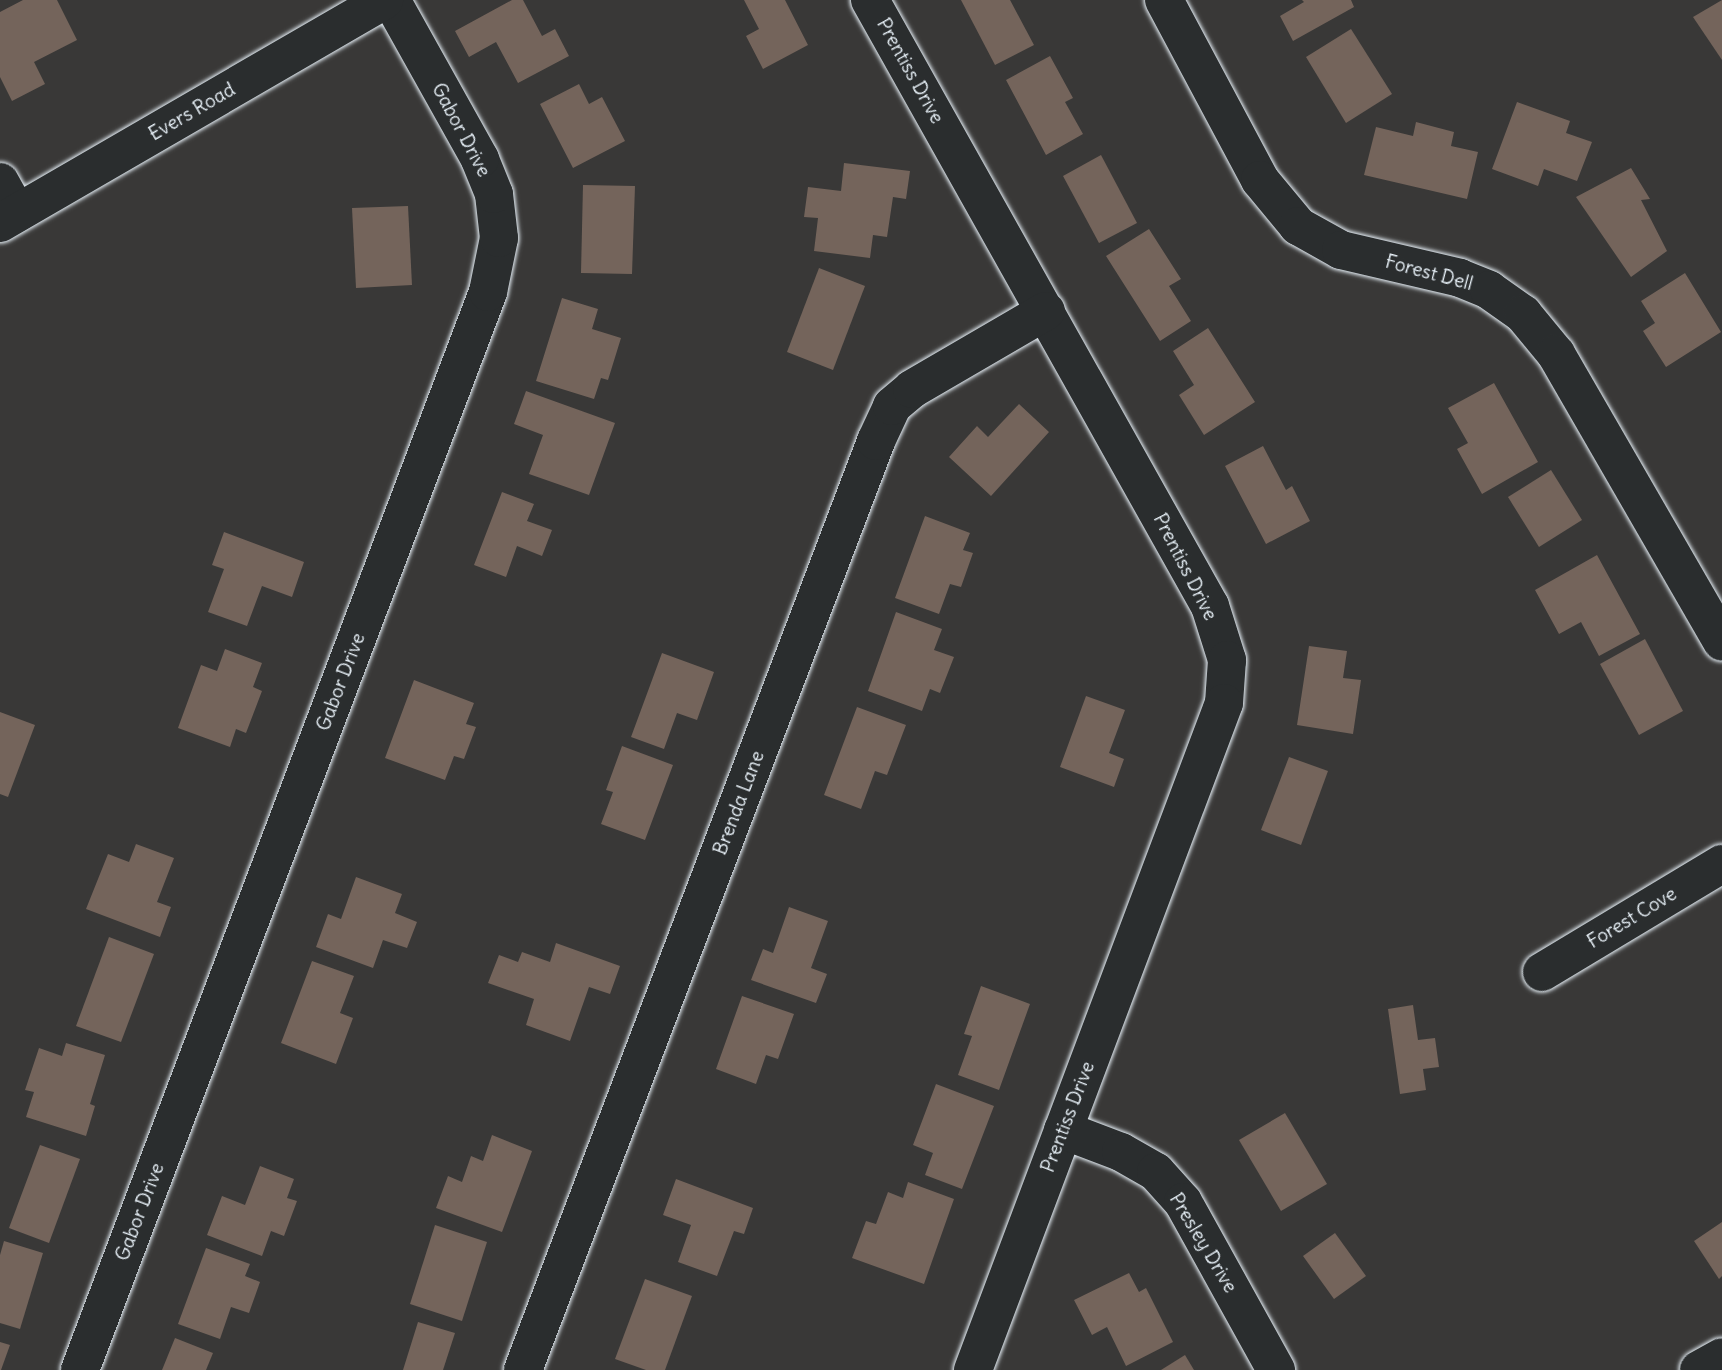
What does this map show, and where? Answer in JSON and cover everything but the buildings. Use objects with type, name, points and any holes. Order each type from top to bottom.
[{"type":"street","name":"Evers Road","points":[[6,206],[384,0]]},
{"type":"street","name":"Gabor Drive","points":[[80,1370],[488,292],[499,238],[494,194],[480,159],[391,0]]},
{"type":"street","name":"Prentiss Drive","points":[[870,0],[1210,606],[1227,660],[1224,703],[973,1370]]},
{"type":"street","name":"Forest Dell","points":[[1164,0],[1260,180],[1298,226],[1341,250],[1460,278],[1489,290],[1523,314],[1556,354],[1722,641]]},
{"type":"street","name":"Brenda Lane","points":[[523,1370],[876,441],[892,406],[912,389],[1046,311]]},
{"type":"street","name":"Forest Cove","points":[[1542,972],[1722,864]]},
{"type":"street","name":"Presley Drive","points":[[1063,1130],[1121,1152],[1156,1172],[1183,1202],[1276,1370]]},
{"type":"street","points":[[1699,1370],[1722,1357]]}]
